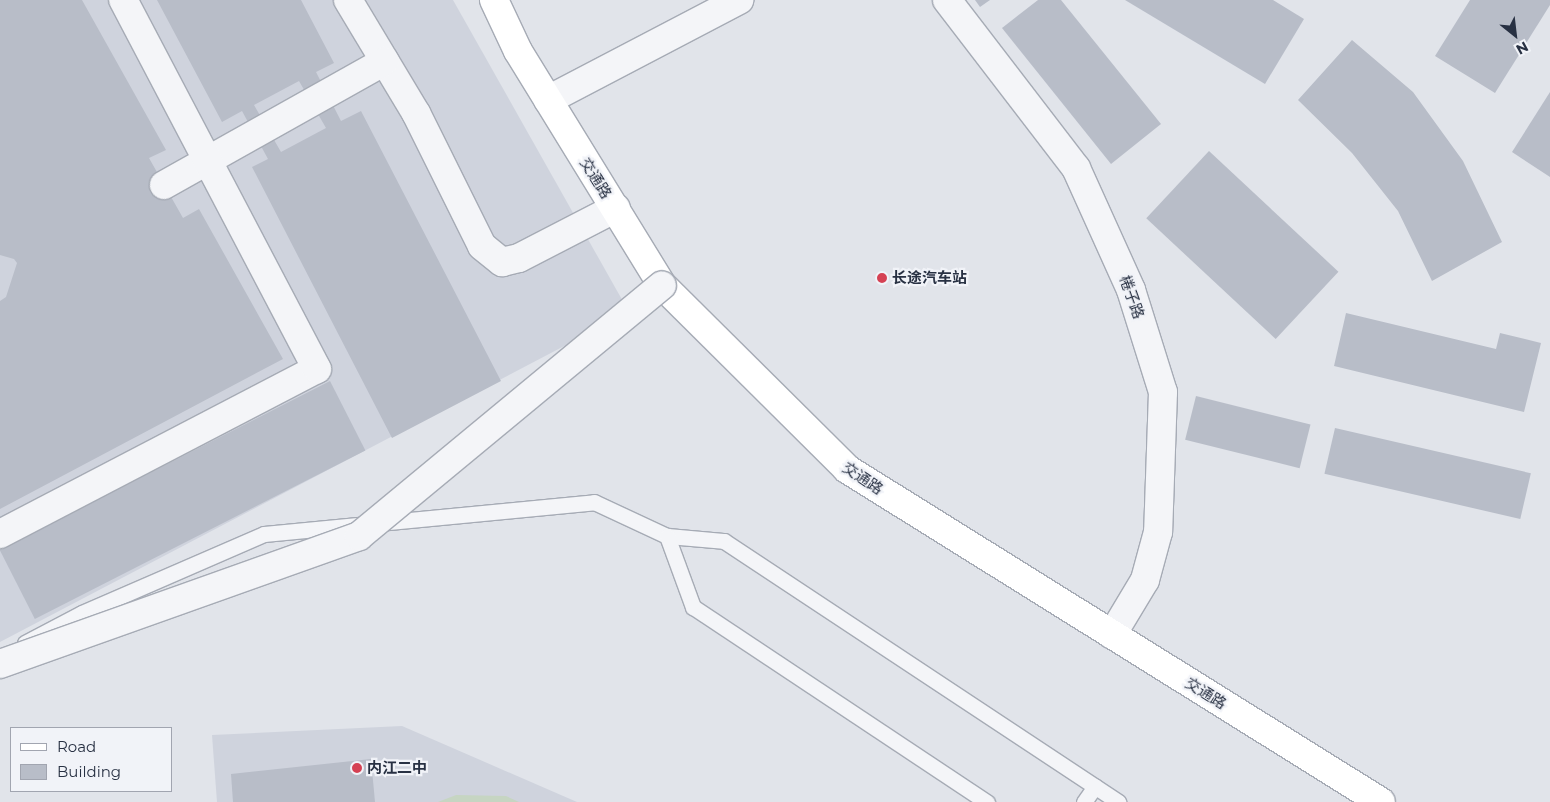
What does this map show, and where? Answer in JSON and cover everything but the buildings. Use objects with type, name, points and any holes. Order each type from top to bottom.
[{"type":"main road","name":"交通路","points":[[494,0],[518,51],[662,285],[846,469],[1380,802]]},
{"type":"street","points":[[0,534],[93,473],[317,369],[209,158],[123,0]]},
{"type":"street","points":[[348,0],[416,113],[482,246],[502,262],[520,258],[616,208]]},
{"type":"street","points":[[548,100],[739,0]]},
{"type":"street","name":"棬子路","points":[[946,0],[1076,168],[1131,290],[1163,392],[1158,532],[1144,580],[1112,634]]},
{"type":"street","points":[[164,185],[209,158],[385,61]]},
{"type":"street","points":[[0,664],[359,536],[662,285]]},
{"type":"lane","points":[[0,656],[82,613],[264,534],[594,502],[667,536],[724,541],[1119,802]]},
{"type":"lane","points":[[667,536],[693,607],[987,802]]},
{"type":"lane","points":[[1084,802],[1095,786]]},
{"type":"shaded area","points":[[0,0],[453,0],[629,312],[0,642]]},
{"type":"shaded area","name":"内江二中","points":[[402,726],[577,802],[217,802],[212,735]]},
{"type":"green space","points":[[456,795],[506,796],[519,802],[438,802]]},
{"type":"place","name":"长途汽车站","points":[[882,278]]},
{"type":"place","name":"内江二中","points":[[357,768]]}]
